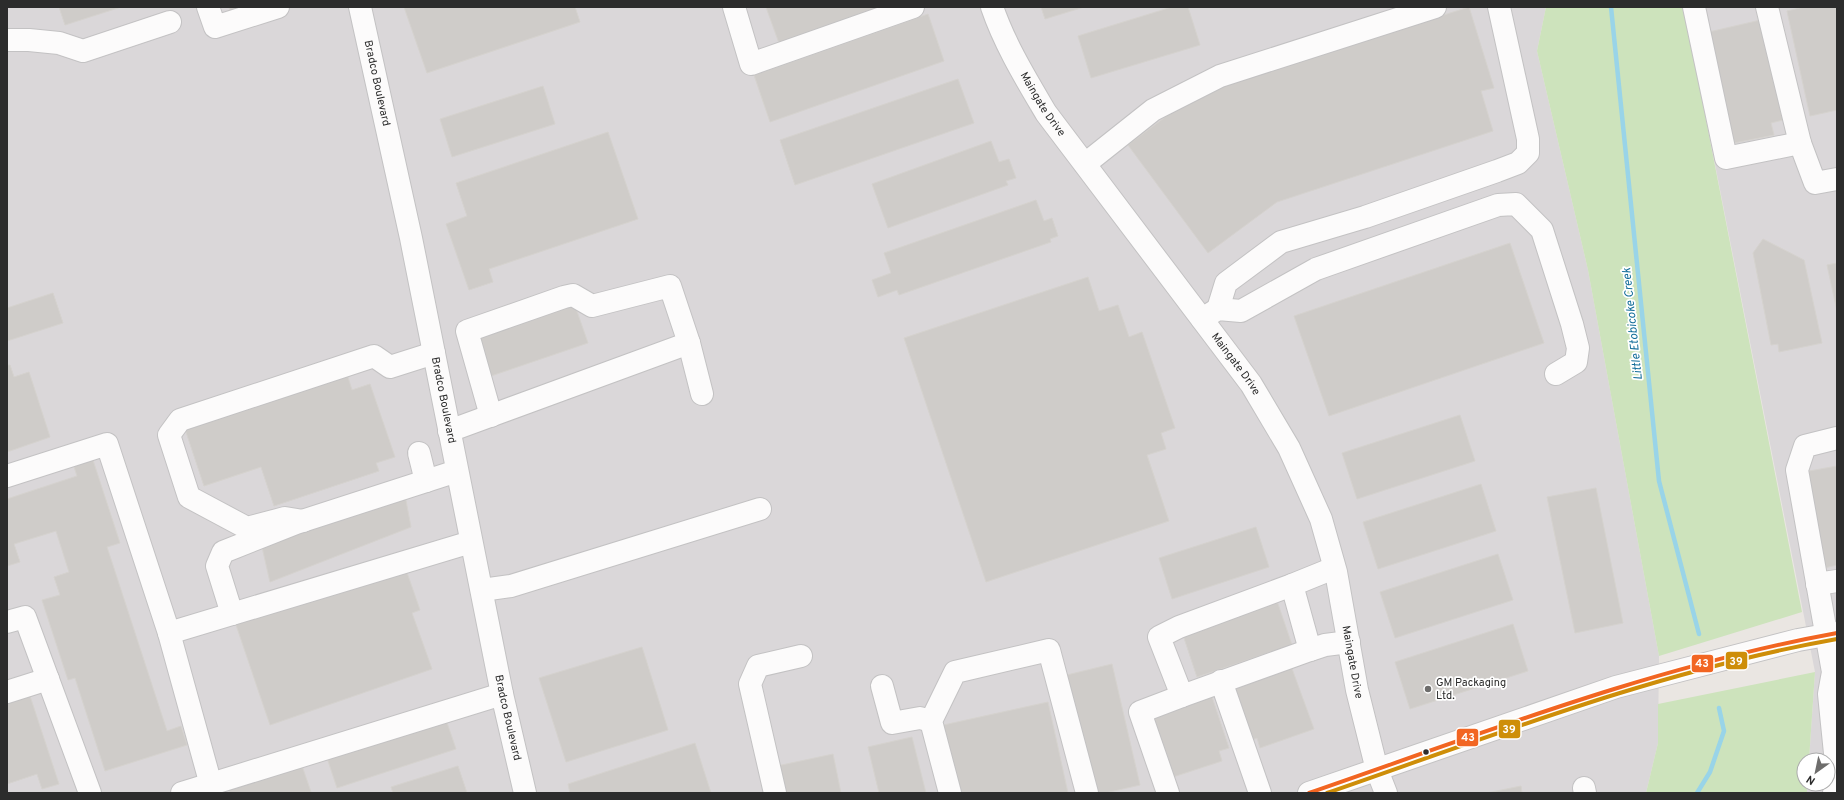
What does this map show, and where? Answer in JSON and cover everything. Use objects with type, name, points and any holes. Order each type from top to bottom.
[{"type":"street","points":[[208,7],[215,27],[278,7]]},
{"type":"street","name":"Bradco Boulevard","points":[[360,7],[411,238],[471,542],[524,793]]},
{"type":"street","points":[[734,7],[751,64],[913,7]]},
{"type":"street","name":"Maingate Drive","points":[[992,7],[1005,40],[1046,113],[1085,164],[1210,314],[1289,448],[1321,519],[1334,568],[1357,690],[1377,770],[1386,793]]},
{"type":"street","points":[[1085,164],[1153,110],[1220,76],[1435,7]]},
{"type":"street","points":[[1210,314],[1226,282],[1281,242],[1365,217],[1497,171],[1518,163],[1528,153],[1528,139],[1499,7]]},
{"type":"street","points":[[1694,7],[1726,158],[1800,143]]},
{"type":"street","points":[[1767,7],[1800,143],[1815,183],[1837,179]]},
{"type":"street","points":[[7,40],[29,40],[59,43],[84,51],[170,22]]},
{"type":"street","points":[[1210,314],[1241,311],[1316,269],[1498,205],[1516,204],[1542,230],[1572,324],[1578,348],[1576,362],[1556,374]]},
{"type":"street","points":[[491,416],[467,330],[564,297],[573,296],[592,306],[670,286],[689,343],[702,394]]},
{"type":"street","points":[[449,431],[689,343]]},
{"type":"street","points":[[303,521],[285,518],[247,528],[189,498],[169,435],[180,420],[374,356],[390,367],[434,353]]},
{"type":"street","points":[[1837,438],[1805,446],[1797,470],[1827,583],[1833,672],[1829,694],[1837,773]]},
{"type":"street","points":[[7,476],[107,444],[169,634],[210,789]]},
{"type":"street","points":[[419,453],[426,481]]},
{"type":"street","points":[[232,614],[217,566],[223,552],[303,521],[457,471]]},
{"type":"street","points":[[482,590],[511,586],[760,509]]},
{"type":"street","points":[[169,634],[471,542]]},
{"type":"street","points":[[1182,696],[1159,636],[1334,568]]},
{"type":"street","points":[[1292,585],[1310,650]]},
{"type":"street","points":[[7,622],[25,616],[90,793]]},
{"type":"street","points":[[1309,793],[1616,687],[1831,633]]},
{"type":"street","points":[[1168,793],[1140,712],[1221,681],[1310,650],[1325,645],[1349,642]]},
{"type":"street","points":[[950,793],[931,721],[955,672],[1049,650],[1087,793]]},
{"type":"street","points":[[775,793],[750,684],[758,666],[801,656]]},
{"type":"street","points":[[7,692],[48,679]]},
{"type":"street","points":[[1221,681],[1260,793]]},
{"type":"street","points":[[882,686],[892,722],[920,718],[931,721]]},
{"type":"street","points":[[182,793],[210,789],[502,694]]},
{"type":"street","points":[[1834,793],[1837,780]]},
{"type":"shaded area","points":[[7,7],[1546,7],[1537,51],[1588,270],[1659,656],[1658,743],[1646,793],[7,793]]},
{"type":"shaded area","points":[[1684,7],[1837,7],[1837,793],[1807,793],[1836,792],[1836,752],[1810,752],[1815,672]]},
{"type":"green space","points":[[1546,7],[1684,7],[1802,612],[1659,656],[1588,270],[1537,51]]},
{"type":"green space","points":[[1815,672],[1810,752],[1796,752],[1796,792],[1807,793],[1646,793],[1658,743],[1658,704]]},
{"type":"building","points":[[59,7],[121,7],[65,25]]},
{"type":"building","points":[[229,7],[253,7],[231,14]]},
{"type":"building","points":[[404,7],[575,7],[580,22],[427,73]]},
{"type":"building","points":[[766,7],[880,7],[779,43]]},
{"type":"building","points":[[1041,7],[1084,7],[1045,19]]},
{"type":"building","points":[[1172,7],[1188,7],[1200,45],[1091,78],[1078,36]]},
{"type":"building","points":[[1469,7],[1494,88],[1481,91],[1493,131],[1277,202],[1208,253],[1128,145],[1196,94]]},
{"type":"building","points":[[1804,7],[1836,7],[1837,11],[1837,110],[1810,116],[1787,11]]},
{"type":"building","points":[[928,14],[944,61],[770,122],[754,75]]},
{"type":"building","points":[[1765,19],[1787,119],[1771,123],[1774,135],[1734,143],[1709,32]]},
{"type":"building","points":[[958,79],[974,123],[795,185],[780,140]]},
{"type":"building","points":[[543,86],[555,124],[452,157],[440,119]]},
{"type":"building","points":[[608,132],[638,219],[489,269],[493,282],[469,290],[446,224],[467,216],[456,183]]},
{"type":"building","points":[[991,141],[999,162],[1009,159],[1016,178],[1006,181],[1008,185],[888,228],[872,184]]},
{"type":"building","points":[[1036,200],[1044,221],[1052,218],[1058,236],[1050,239],[1051,242],[899,295],[897,290],[878,297],[872,280],[891,273],[884,253]]},
{"type":"building","points":[[1763,239],[1804,260],[1822,343],[1779,352],[1778,344],[1771,345],[1753,253]]},
{"type":"building","points":[[1510,243],[1544,343],[1329,416],[1294,316]]},
{"type":"building","points":[[1837,263],[1837,311],[1827,265]]},
{"type":"building","points":[[1088,277],[1099,311],[1118,305],[1129,337],[1142,332],[1175,428],[1161,433],[1166,449],[1147,455],[1169,521],[986,582],[904,338]]},
{"type":"building","points":[[53,293],[63,323],[7,341],[7,308]]},
{"type":"building","points":[[574,303],[588,343],[491,376],[477,336]]},
{"type":"building","points":[[7,365],[10,365],[14,377],[29,372],[50,437],[7,452]]},
{"type":"building","points":[[345,368],[352,390],[370,384],[395,457],[376,463],[379,471],[274,506],[261,467],[204,486],[183,423]]},
{"type":"building","points":[[1460,415],[1475,461],[1357,499],[1342,453]]},
{"type":"building","points":[[91,454],[120,543],[107,547],[167,731],[181,726],[187,745],[105,771],[75,678],[68,680],[42,600],[60,595],[54,577],[69,572],[56,531],[14,544],[20,562],[7,566],[7,499],[77,476],[72,460]]},
{"type":"building","points":[[1837,466],[1837,565],[1824,568],[1804,472]]},
{"type":"building","points":[[1481,484],[1496,531],[1378,569],[1363,522]]},
{"type":"building","points":[[1596,488],[1623,623],[1575,633],[1547,497]]},
{"type":"building","points":[[404,490],[411,527],[270,582],[260,538]]},
{"type":"building","points":[[1256,527],[1269,567],[1172,599],[1159,558]]},
{"type":"building","points":[[1498,554],[1513,600],[1395,638],[1380,592]]},
{"type":"building","points":[[404,564],[420,610],[412,613],[432,669],[270,725],[235,622]]},
{"type":"building","points":[[1277,601],[1292,645],[1197,677],[1182,632]]},
{"type":"building","points":[[1513,624],[1528,671],[1410,709],[1395,662]]},
{"type":"building","points":[[642,647],[668,730],[566,762],[539,678]]},
{"type":"building","points":[[1112,664],[1140,785],[1105,793],[1094,793],[1067,675]]},
{"type":"building","points":[[1291,666],[1314,729],[1260,748],[1257,738],[1247,742],[1227,688]]},
{"type":"building","points":[[29,693],[59,784],[42,789],[37,774],[7,784],[7,701]]},
{"type":"building","points":[[1211,694],[1229,748],[1219,751],[1222,761],[1167,779],[1147,715]]},
{"type":"building","points":[[1048,702],[1068,793],[954,793],[939,726]]},
{"type":"building","points":[[445,717],[456,749],[337,788],[326,755]]},
{"type":"building","points":[[912,737],[926,793],[879,793],[868,747]]},
{"type":"building","points":[[695,743],[711,793],[570,793],[568,784]]},
{"type":"building","points":[[833,754],[841,793],[783,793],[777,766]]},
{"type":"building","points":[[302,766],[311,792],[230,793],[229,790]]},
{"type":"building","points":[[458,766],[467,793],[393,793],[391,787]]},
{"type":"building","points":[[1521,786],[1522,793],[1487,793]]},
{"type":"waterway","name":"Little Etobicoke Creek","points":[[1611,7],[1659,481],[1699,634]]},
{"type":"waterway","name":"Little Etobicoke Creek","points":[[1697,793],[1710,772],[1724,731],[1719,708]]},
{"type":"transit line","name":"43","points":[[1309,793],[1505,725],[1636,682],[1703,663],[1837,633]]},
{"type":"transit line","name":"39","points":[[1327,793],[1516,727],[1643,686],[1772,652],[1837,639]]},
{"type":"place","name":"GM Packaging Ltd.","points":[[1428,689]]}]
